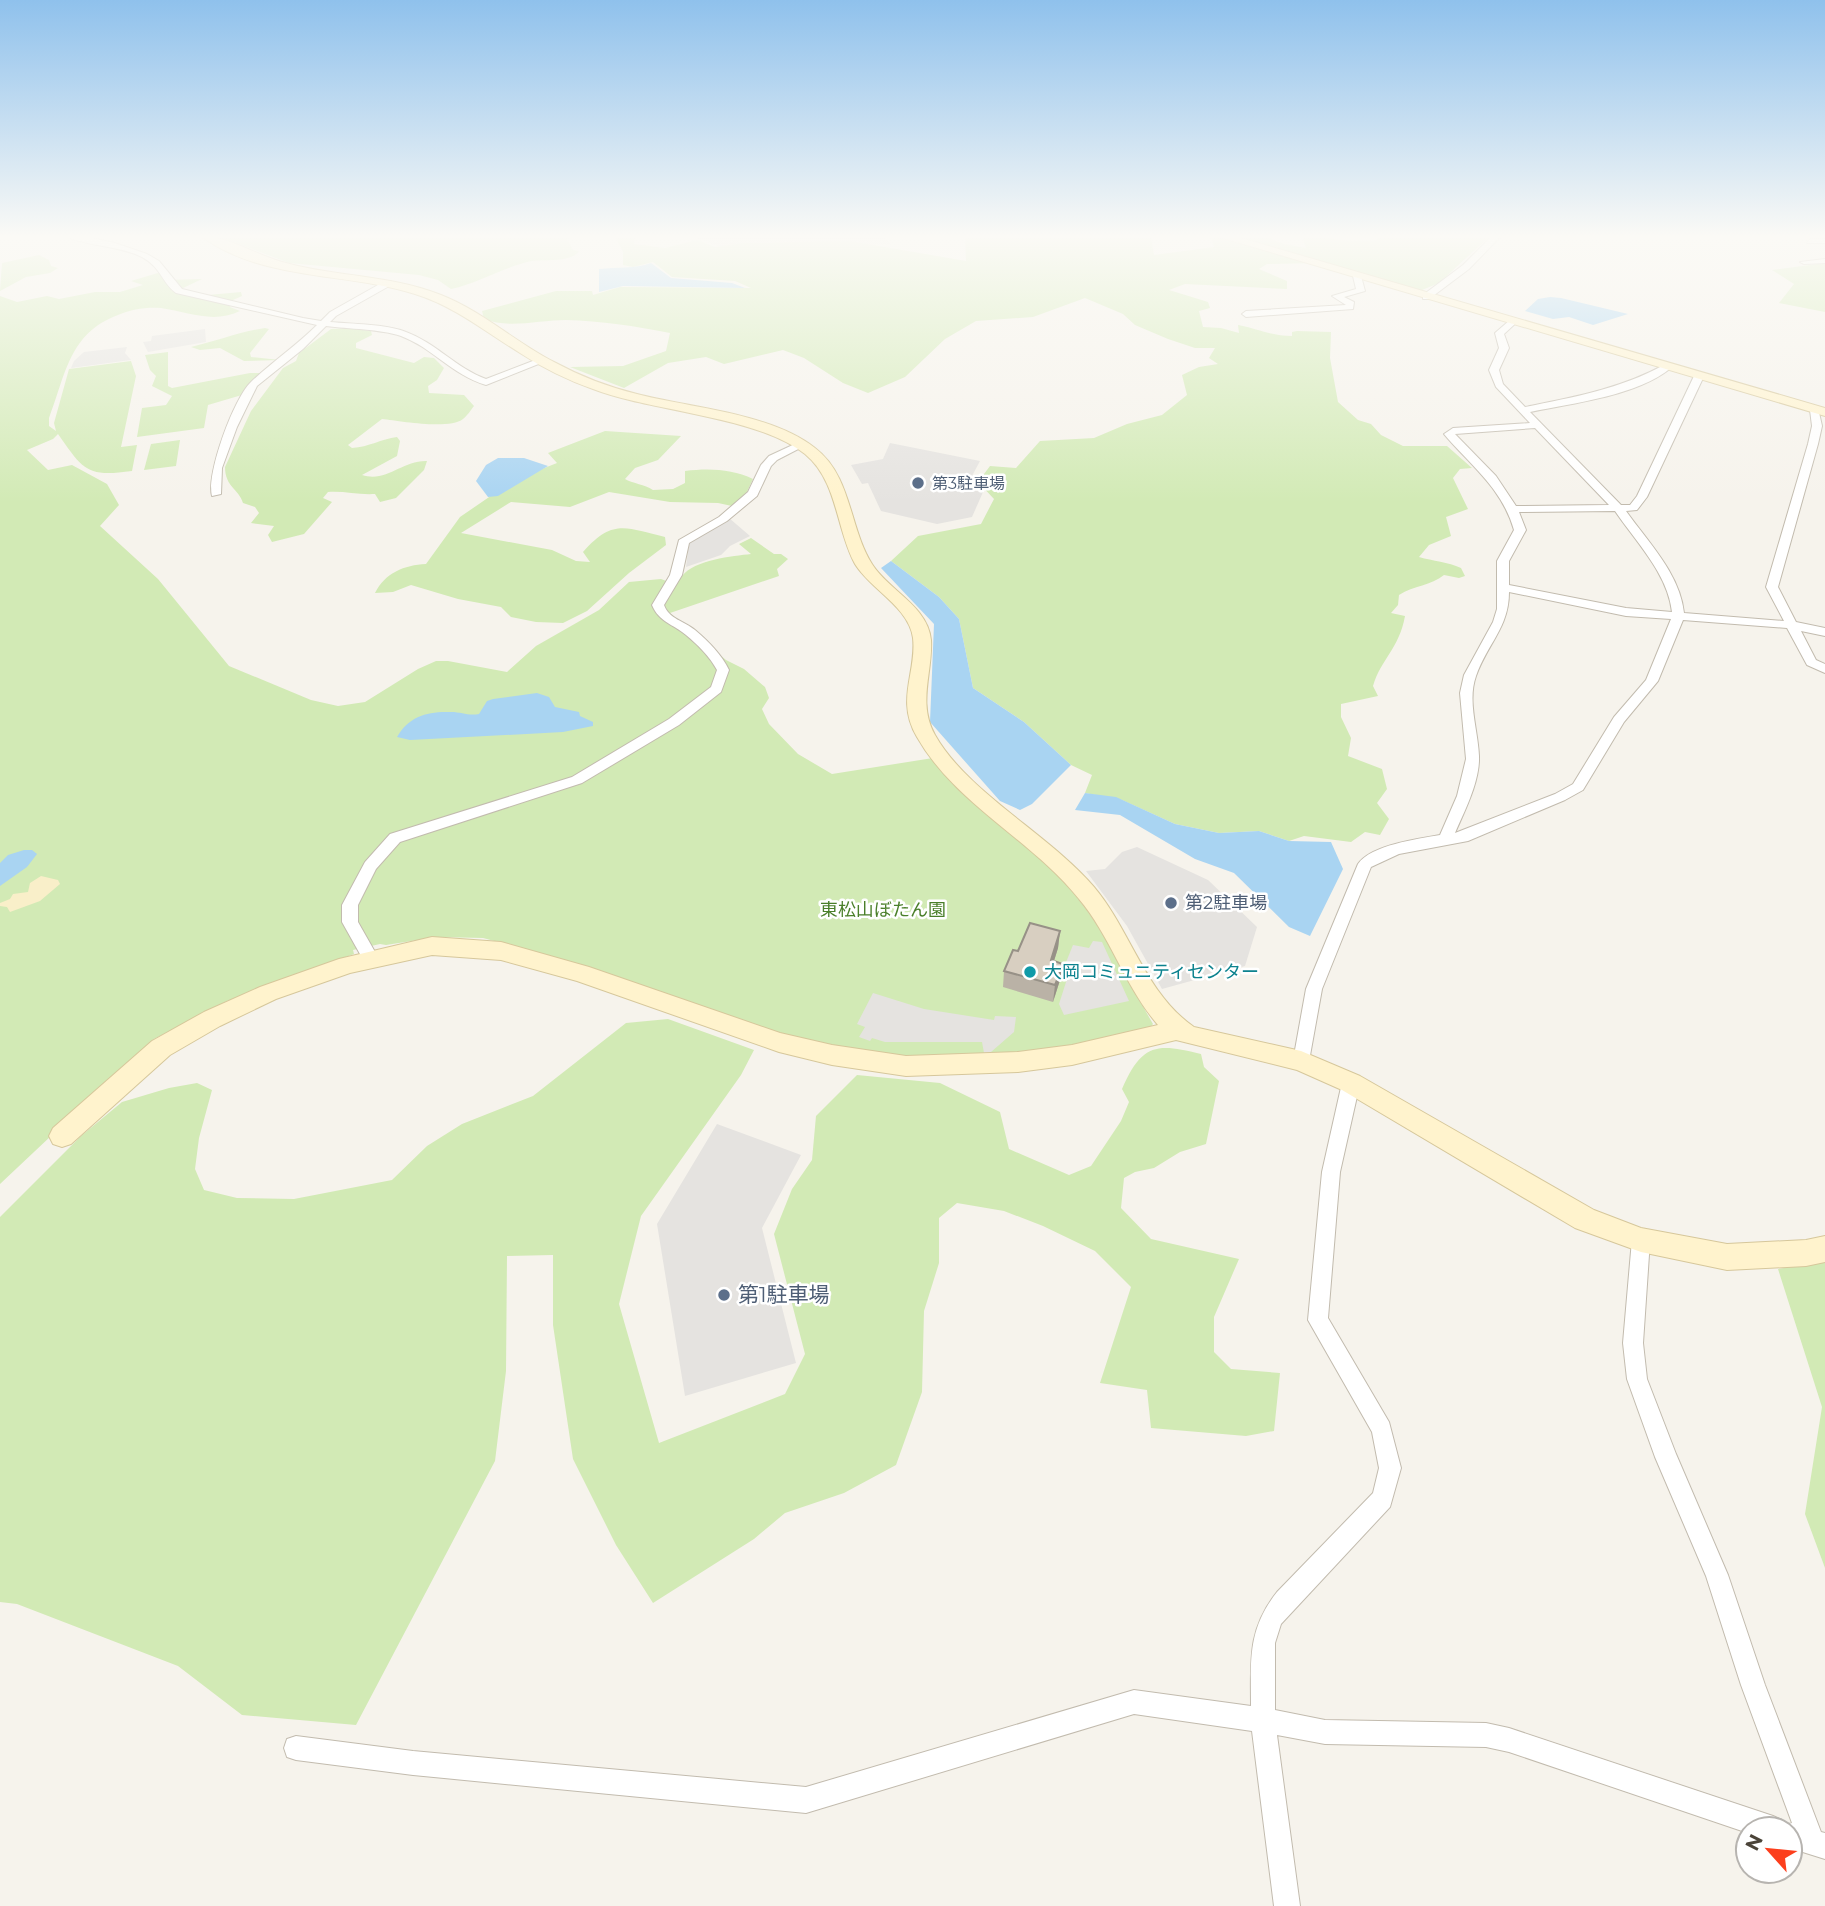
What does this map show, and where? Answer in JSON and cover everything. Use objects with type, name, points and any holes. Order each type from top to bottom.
[{"type":"street","points":[[216,494],[217,468],[247,394],[265,373],[285,360],[321,325]]},
{"type":"street","points":[[329,325],[410,336],[466,375],[486,382],[541,361]]},
{"type":"street","points":[[484,325],[541,361],[575,378],[615,393],[750,426],[801,445],[811,452],[831,476],[865,565],[883,588],[911,615],[920,630],[922,639],[916,702],[922,730],[930,744],[966,784],[1058,863],[1087,893],[1110,925],[1155,1004],[1176,1030],[1187,1035],[1301,1061],[1351,1083],[1586,1219],[1641,1240],[1727,1256],[1806,1253],[1825,1249]]},
{"type":"street","points":[[1301,1061],[1314,989],[1365,864],[1378,853],[1446,838],[1463,837],[1578,787],[1619,720],[1652,681],[1678,618],[1676,595],[1665,574],[1618,508],[1499,385],[1494,370],[1504,352],[1499,333],[1509,325]]},
{"type":"street","points":[[1523,325],[1820,411],[1772,587],[1811,662],[1825,669]]},
{"type":"street","points":[[1523,410],[1579,400],[1647,380],[1667,367]]},
{"type":"street","points":[[1514,509],[1633,508],[1643,497],[1699,376]]},
{"type":"street","points":[[1446,838],[1464,796],[1473,759],[1466,693],[1470,675],[1499,622],[1503,609],[1503,562],[1520,530],[1514,509],[1486,471],[1449,435],[1453,431],[1537,425]]},
{"type":"street","points":[[370,959],[350,922],[350,905],[370,866],[395,838],[576,780],[674,722],[716,688],[723,670],[718,660],[688,631],[662,615],[658,605],[679,571],[683,560],[683,542],[723,519],[753,494],[766,465],[773,458],[801,445]]},
{"type":"street","points":[[1502,587],[1567,602],[1678,618],[1791,625],[1825,632]]},
{"type":"street","points":[[62,1136],[161,1048],[212,1019],[268,993],[370,959],[432,946],[501,951],[581,973],[779,1042],[832,1055],[906,1066],[1018,1062],[1072,1055],[1176,1030]]},
{"type":"street","points":[[1287,1906],[1263,1720],[1263,1643],[1271,1618],[1284,1600],[1382,1499],[1390,1468],[1382,1429],[1318,1320],[1331,1172],[1351,1083]]},
{"type":"street","points":[[1641,1240],[1633,1343],[1637,1379],[1717,1575],[1809,1841]]},
{"type":"street","points":[[296,1748],[413,1763],[806,1800],[1134,1702],[1263,1720],[1325,1732],[1486,1735],[1509,1740],[1734,1816]]},
{"type":"green space","name":"東松山ぼたん園","points":[[0,325],[99,325],[79,344],[65,371],[49,418],[49,426],[56,431],[54,423],[69,369],[131,361],[136,376],[121,447],[137,445],[132,471],[105,473],[88,469],[74,456],[58,434],[53,439],[27,450],[48,470],[72,465],[107,484],[119,505],[100,526],[158,579],[229,666],[311,700],[338,706],[365,702],[436,661],[507,672],[536,646],[599,610],[629,582],[661,579],[669,582],[653,609],[655,611],[667,599],[682,576],[695,566],[751,554],[739,544],[751,538],[774,554],[781,554],[788,559],[777,569],[779,576],[670,613],[726,660],[744,669],[765,687],[769,698],[762,709],[769,724],[798,754],[832,774],[933,758],[1025,842],[1076,896],[1098,926],[1153,1024],[1150,1028],[1061,1050],[910,1058],[872,1054],[780,1034],[590,967],[483,938],[437,937],[380,944],[353,950],[354,954],[227,1001],[154,1039],[0,1184]]},
{"type":"green space","points":[[623,325],[969,325],[945,339],[905,377],[868,393],[843,383],[804,358],[783,350],[724,364],[706,357],[668,363],[624,388],[570,367],[623,366],[666,351],[670,333]]},
{"type":"green space","points":[[1135,325],[1202,325],[1239,333],[1238,325],[1285,336],[1292,336],[1292,332],[1297,331],[1331,332],[1330,358],[1338,402],[1358,420],[1371,424],[1381,435],[1403,446],[1447,446],[1472,468],[1460,469],[1453,478],[1468,509],[1446,517],[1451,536],[1429,545],[1419,557],[1461,568],[1465,576],[1459,578],[1444,575],[1399,595],[1398,605],[1391,613],[1405,616],[1399,637],[1376,677],[1373,686],[1378,696],[1341,704],[1341,717],[1351,738],[1348,756],[1382,769],[1387,789],[1377,803],[1389,819],[1380,835],[1365,832],[1351,842],[1304,836],[1289,841],[1259,831],[1219,833],[1175,824],[1122,800],[1085,793],[1092,775],[1071,765],[1024,722],[973,688],[959,619],[939,597],[891,561],[918,536],[981,524],[994,499],[978,482],[990,466],[1016,468],[1040,441],[1094,438],[1127,424],[1162,415],[1187,395],[1182,375],[1199,367],[1218,364],[1209,358],[1215,348],[1195,348]]},
{"type":"green space","points":[[269,329],[250,353],[251,357],[280,360],[244,361],[220,348],[200,350],[191,347],[246,332]]},
{"type":"green space","points":[[331,329],[371,331],[372,335],[356,343],[356,348],[414,363],[424,357],[434,358],[444,368],[437,380],[428,386],[429,393],[464,395],[474,406],[463,419],[447,424],[382,419],[348,445],[352,448],[397,437],[400,441],[397,456],[362,475],[379,476],[410,464],[427,461],[424,470],[396,498],[380,502],[375,494],[328,492],[323,498],[332,502],[304,534],[272,542],[268,535],[274,526],[251,523],[259,513],[255,507],[243,503],[227,479],[225,467],[251,411],[283,368],[296,361],[299,353]]},
{"type":"green space","points":[[168,352],[168,386],[172,388],[250,373],[261,373],[266,378],[252,392],[208,405],[204,428],[137,437],[142,408],[166,405],[172,396],[152,386],[156,376],[150,370],[145,355]]},
{"type":"green space","points":[[605,431],[681,436],[658,460],[635,468],[625,479],[653,490],[673,489],[685,483],[685,471],[720,470],[753,479],[744,498],[732,506],[670,502],[609,492],[570,507],[511,502],[461,533],[552,550],[576,561],[590,562],[583,552],[603,534],[612,530],[630,529],[665,537],[666,545],[629,573],[587,611],[563,623],[536,622],[511,617],[501,607],[458,599],[411,585],[393,592],[375,593],[384,580],[396,571],[426,564],[460,517],[514,480],[557,463],[548,453]]},
{"type":"green space","points":[[180,440],[176,466],[144,470],[151,444]]},
{"type":"green space","points":[[668,1019],[754,1050],[741,1075],[641,1216],[619,1304],[659,1443],[785,1394],[805,1354],[774,1234],[792,1189],[812,1160],[816,1116],[857,1075],[940,1083],[1000,1112],[1009,1149],[1069,1175],[1091,1166],[1121,1121],[1129,1102],[1122,1089],[1129,1074],[1144,1055],[1162,1048],[1201,1054],[1204,1067],[1219,1081],[1206,1144],[1180,1152],[1154,1168],[1135,1172],[1124,1178],[1121,1208],[1151,1239],[1239,1259],[1214,1317],[1214,1352],[1231,1369],[1280,1373],[1274,1431],[1246,1436],[1151,1428],[1147,1390],[1100,1383],[1131,1287],[1095,1251],[1004,1211],[957,1203],[939,1218],[939,1263],[924,1311],[922,1392],[896,1465],[844,1493],[785,1513],[754,1539],[653,1603],[616,1545],[573,1459],[553,1325],[553,1255],[507,1256],[506,1371],[495,1461],[356,1725],[242,1715],[178,1666],[17,1604],[0,1602],[0,1217],[81,1136],[122,1102],[197,1083],[212,1090],[199,1138],[195,1169],[204,1190],[237,1198],[294,1199],[392,1180],[427,1146],[462,1124],[533,1096],[626,1023]]},
{"type":"green space","points":[[1825,1261],[1825,1568],[1805,1514],[1822,1407],[1778,1269]]},
{"type":"sand","points":[[41,876],[58,880],[60,884],[40,901],[10,912],[7,907],[0,906],[0,903],[10,899],[13,894],[28,892],[30,883]]},
{"type":"shaded area","points":[[205,329],[206,342],[148,352],[143,342],[151,341],[152,336]]},
{"type":"shaded area","points":[[127,347],[125,353],[131,360],[71,368],[84,352]]},
{"type":"shaded area","name":"第3駐車場","points":[[890,443],[980,461],[965,489],[983,492],[972,517],[937,524],[881,511],[868,483],[862,484],[851,465],[883,459]]},
{"type":"shaded area","points":[[729,518],[750,536],[730,546],[721,555],[686,567],[689,543]]},
{"type":"shaded area","name":"第2駐車場","points":[[1137,847],[1208,880],[1257,927],[1245,966],[1162,989],[1127,926],[1086,871],[1105,869],[1122,852]]},
{"type":"shaded area","points":[[1093,941],[1102,942],[1129,1001],[1064,1015],[1059,1004],[1067,979],[1060,977],[1073,945],[1089,948]]},
{"type":"shaded area","points":[[873,993],[924,1009],[994,1020],[995,1016],[1016,1017],[1014,1032],[991,1052],[984,1053],[982,1042],[885,1042],[872,1038],[870,1041],[859,1037],[865,1027],[857,1024]]},
{"type":"shaded area","name":"第1駐車場","points":[[717,1124],[801,1155],[762,1228],[796,1363],[685,1396],[657,1224]]},
{"type":"water","points":[[498,458],[524,458],[548,466],[498,496],[488,497],[476,481],[486,465]]},
{"type":"water","points":[[891,561],[939,597],[959,619],[973,688],[1024,722],[1071,765],[1032,804],[1020,810],[1000,801],[930,722],[934,624],[881,568]]},
{"type":"water","points":[[537,693],[549,697],[555,707],[579,712],[580,716],[593,722],[593,726],[563,732],[410,740],[397,737],[407,724],[420,716],[443,712],[479,714],[487,701]]},
{"type":"water","points":[[1085,793],[1116,797],[1175,824],[1219,833],[1259,831],[1289,841],[1331,842],[1343,869],[1310,936],[1289,927],[1234,873],[1195,859],[1120,815],[1075,810]]},
{"type":"water","points":[[32,850],[37,854],[27,867],[0,886],[0,863],[8,855]]},
{"type":"building","points":[[1030,923],[1060,931],[1051,960],[1063,964],[1055,985],[1004,971],[1013,950],[1018,951]]},
{"type":"place","name":"第3駐車場","points":[[918,483]]},
{"type":"place","name":"第2駐車場","points":[[1171,903]]},
{"type":"place","name":"大岡コミュニティセンター","points":[[1030,972]]},
{"type":"place","name":"第1駐車場","points":[[724,1295]]}]
